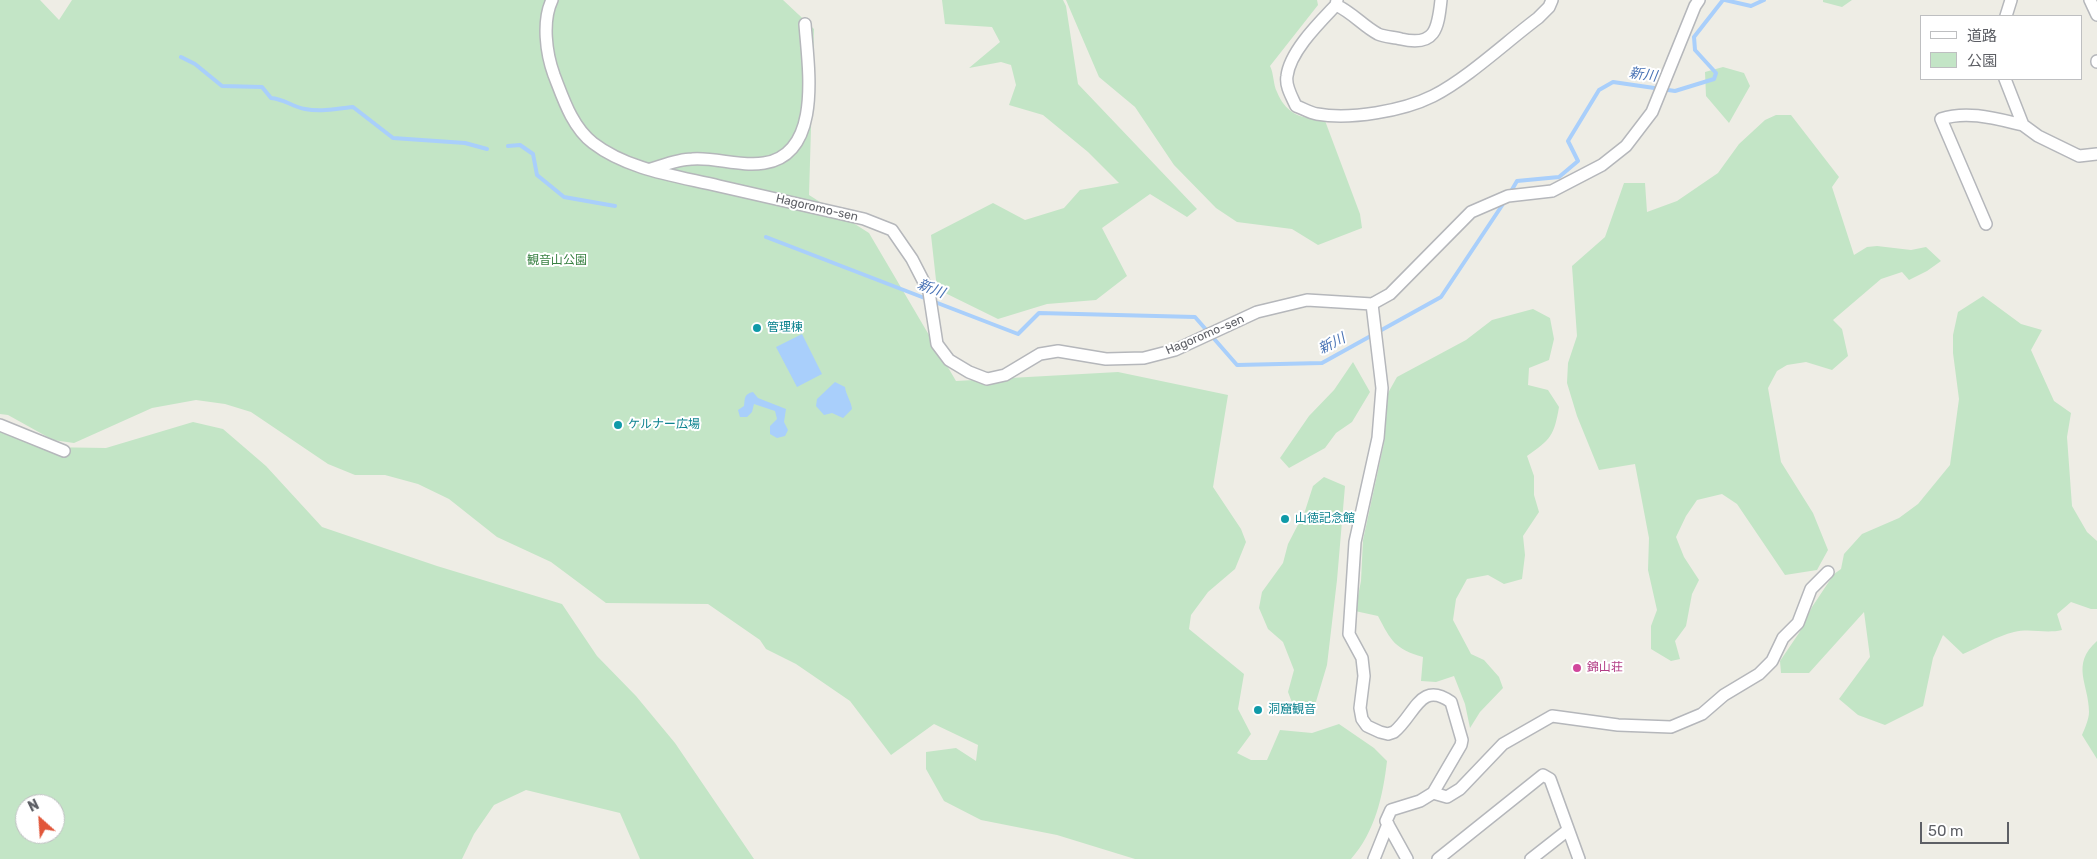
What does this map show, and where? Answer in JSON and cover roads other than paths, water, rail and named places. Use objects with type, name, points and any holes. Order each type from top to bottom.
[{"type":"street","name":"Hagoromo-sen","points":[[552,0],[546,39],[553,70],[563,98],[577,126],[592,143],[618,158],[649,169],[864,219],[892,230],[912,259],[929,292],[937,344],[950,360],[969,372],[987,379],[1005,375],[1040,354],[1058,351],[1106,359],[1144,358],[1175,350],[1257,312],[1307,300],[1372,304]]},
{"type":"street","points":[[1441,0],[1439,24],[1429,37],[1417,43],[1378,34],[1337,2],[1312,32],[1294,59],[1286,76],[1289,92],[1296,106],[1316,114],[1354,116],[1407,106],[1433,96],[1454,83],[1538,18],[1549,7],[1552,0]]},
{"type":"street","points":[[1407,859],[1388,824],[1387,817],[1391,810],[1420,802],[1433,793],[1461,745],[1460,734],[1450,702],[1438,693],[1429,694],[1421,699],[1394,732],[1388,734],[1380,732],[1367,726],[1362,719],[1360,708],[1364,676],[1362,658],[1349,634],[1356,542],[1378,438],[1382,388],[1372,304],[1390,294],[1472,212],[1508,196],[1552,191],[1602,165],[1626,146],[1652,112],[1694,6],[1699,0]]},
{"type":"street","points":[[2006,15],[2011,0]]},
{"type":"street","points":[[2090,0],[2097,15]]},
{"type":"street","points":[[649,169],[691,158],[763,164],[782,158],[799,139],[805,125],[810,84],[805,24]]},
{"type":"street","points":[[2005,80],[2023,125]]},
{"type":"street","points":[[1986,224],[1941,119],[1952,115],[1983,116],[2023,125],[2038,136],[2079,156],[2097,154]]},
{"type":"street","points":[[0,424],[64,451]]},
{"type":"street","points":[[1433,793],[1447,797],[1460,789],[1503,744],[1552,716],[1618,725],[1671,727],[1702,714],[1724,695],[1759,674],[1772,661],[1783,638],[1798,623],[1811,590],[1828,572]]},
{"type":"street","points":[[1438,859],[1544,775],[1550,779],[1578,859]]},
{"type":"street","points":[[1374,859],[1388,824]]},
{"type":"street","points":[[1531,859],[1568,830]]},
{"type":"water","points":[[802,334],[822,374],[797,387],[776,347]]},
{"type":"water","points":[[835,382],[845,387],[852,409],[843,418],[832,413],[824,415],[816,406],[817,399]]},
{"type":"water","points":[[753,392],[758,398],[786,409],[784,422],[788,430],[785,436],[777,438],[770,434],[770,426],[777,419],[775,411],[754,404],[752,412],[747,417],[740,417],[738,410],[744,406],[746,395]]},
{"type":"waterway","name":"新川","points":[[1510,193],[1517,181],[1559,177],[1578,161],[1568,141],[1599,90],[1613,82],[1675,91],[1714,79],[1716,73],[1695,50],[1694,37],[1723,0]]},
{"type":"waterway","name":"新川","points":[[1725,0],[1751,6],[1764,0]]},
{"type":"waterway","points":[[181,57],[195,64],[222,86],[262,87],[271,98],[311,110],[353,107],[393,138],[465,143],[487,149]]},
{"type":"waterway","points":[[508,146],[520,145],[533,154],[537,175],[564,197],[615,206]]},
{"type":"waterway","name":"新川","points":[[766,237],[1018,334],[1039,313],[1195,317],[1237,365],[1322,363],[1441,297],[1505,201]]},
{"type":"place","name":"管理棟","points":[[757,328]]},
{"type":"place","name":"ケルナー広場","points":[[618,425]]},
{"type":"place","name":"山徳記念館","points":[[1285,519]]},
{"type":"place","name":"錦山荘","points":[[1577,668]]},
{"type":"place","name":"洞窟観音","points":[[1258,710]]},
{"type":"park label","name":"観音山公園","points":[[557,261]]}]
